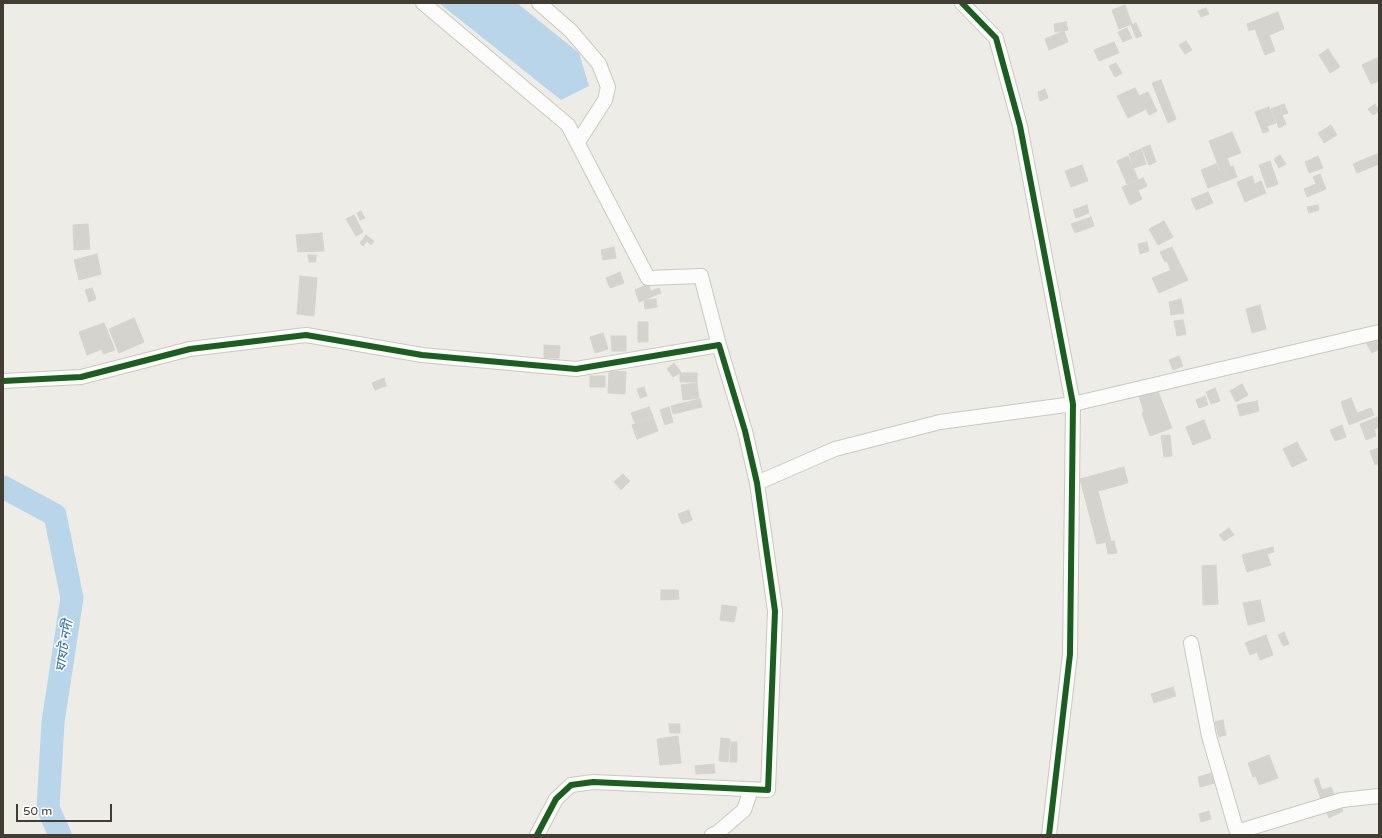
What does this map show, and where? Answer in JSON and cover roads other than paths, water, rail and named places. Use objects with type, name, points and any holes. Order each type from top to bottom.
[{"type":"street","points":[[423,3],[568,125],[648,278],[701,276],[719,345],[745,431],[757,483],[775,611],[768,790],[594,782],[571,785],[556,799],[537,835]]},
{"type":"street","points":[[539,3],[571,31],[599,64],[608,87],[605,100],[578,142]]},
{"type":"street","points":[[962,3],[996,38],[1020,126],[1073,404],[1070,654],[1048,835]]},
{"type":"street","points":[[757,483],[835,449],[940,422],[1073,404],[1379,332]]},
{"type":"street","points":[[3,381],[81,377],[190,349],[306,335],[422,355],[576,369],[719,345]]},
{"type":"street","points":[[1191,643],[1209,736],[1236,829],[1240,833],[1342,800],[1379,796]]},
{"type":"street","points":[[712,835],[717,833],[744,810],[751,790]]},
{"type":"water","points":[[439,3],[517,3],[579,53],[589,86],[561,100]]},
{"type":"waterway","name":"ঘাঘট নদী","points":[[3,487],[55,515],[72,598],[53,722],[48,808],[60,835]]}]
